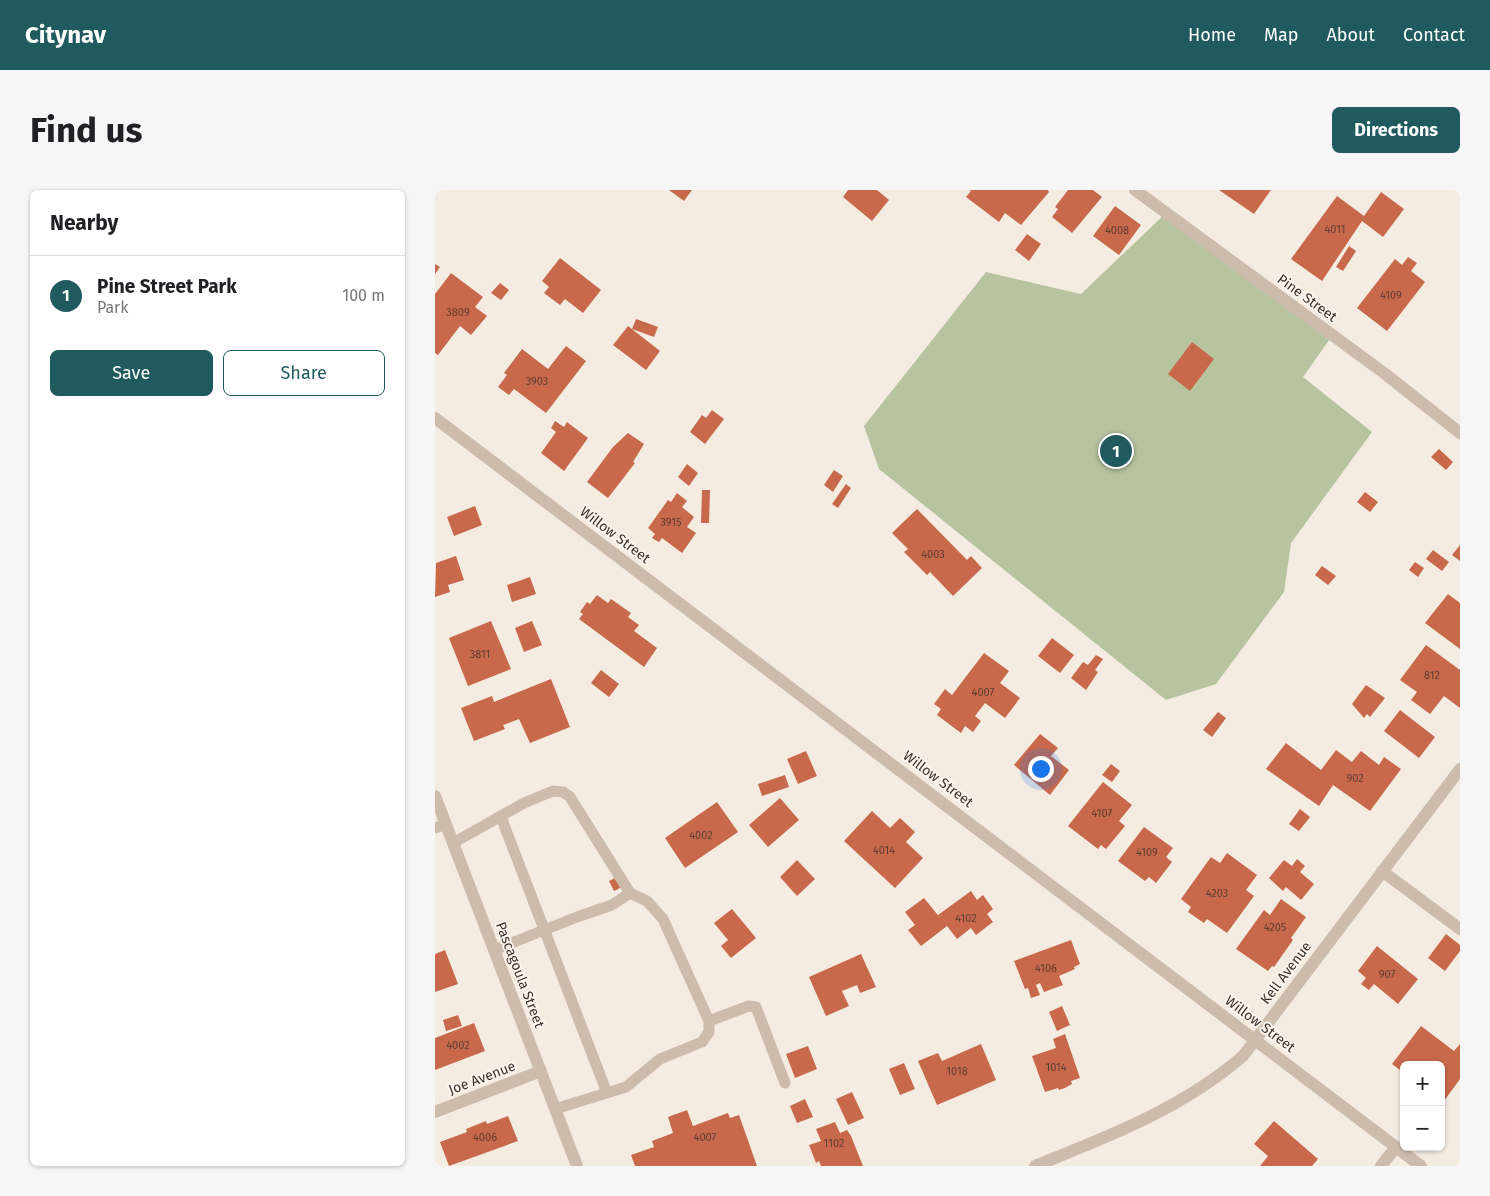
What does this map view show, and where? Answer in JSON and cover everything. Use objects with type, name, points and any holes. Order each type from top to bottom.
[{"type":"street","name":"Pine Street","points":[[1135,190],[1383,373],[1460,433]]},
{"type":"street","name":"Willow Street","points":[[435,418],[1421,1166]]},
{"type":"street","name":"Kell Avenue","points":[[1035,1166],[1150,1117],[1188,1097],[1217,1078],[1243,1056],[1460,768]]},
{"type":"street","name":"Pascagoula Street","points":[[435,796],[440,826],[453,843],[577,1166]]},
{"type":"street","points":[[1382,871],[1460,929]]},
{"type":"street","name":"Joe Avenue","points":[[435,1112],[541,1071]]},
{"type":"street","points":[[1381,1166],[1396,1147]]},
{"type":"lane","points":[[453,843],[524,803],[553,791],[563,792],[571,797],[630,893],[647,900],[663,919],[709,1021],[709,1032],[702,1042],[660,1059],[625,1088],[555,1109]]},
{"type":"lane","points":[[501,817],[607,1093]]},
{"type":"lane","points":[[494,950],[612,906],[630,893]]},
{"type":"lane","points":[[709,1021],[749,1006],[756,1007],[785,1083]]},
{"type":"green space","points":[[1166,213],[1332,336],[1303,377],[1372,432],[1291,543],[1284,592],[1216,684],[1166,700],[879,469],[864,426],[986,272],[1081,294]]},
{"type":"building","points":[[669,190],[692,190],[684,201]]},
{"type":"building","points":[[848,190],[877,190],[889,200],[872,221],[843,197]]},
{"type":"building","points":[[969,190],[1048,190],[1049,192],[1021,225],[1005,213],[999,222],[966,197],[971,191]]},
{"type":"building","points":[[1068,190],[1093,190],[1102,197],[1072,233],[1052,217],[1058,209],[1055,207]]},
{"type":"building","points":[[1219,190],[1271,190],[1254,214]]},
{"type":"building","points":[[1381,192],[1404,209],[1383,237],[1362,221],[1322,281],[1291,259],[1337,196],[1364,216]]},
{"type":"building","points":[[1115,206],[1141,225],[1119,255],[1093,236]]},
{"type":"building","points":[[1027,234],[1041,244],[1029,261],[1015,250]]},
{"type":"building","points":[[1349,246],[1356,251],[1343,271],[1336,267]]},
{"type":"building","points":[[1408,257],[1417,263],[1411,271],[1425,282],[1387,331],[1357,308],[1395,259],[1402,265]]},
{"type":"building","points":[[560,258],[601,290],[583,313],[565,299],[560,305],[544,293],[549,287],[542,281]]},
{"type":"building","points":[[435,264],[440,267],[435,274]]},
{"type":"building","points":[[451,273],[483,297],[475,307],[487,316],[471,335],[460,326],[438,355],[435,353],[435,294]]},
{"type":"building","points":[[500,283],[509,290],[501,300],[491,293]]},
{"type":"building","points":[[636,319],[658,327],[654,337],[632,329]]},
{"type":"building","points":[[628,326],[660,351],[646,370],[613,345]]},
{"type":"building","points":[[1192,342],[1214,359],[1190,391],[1168,374]]},
{"type":"building","points":[[566,346],[586,361],[546,413],[514,389],[509,395],[498,387],[507,375],[504,373],[522,349],[548,369]]},
{"type":"building","points":[[712,410],[724,419],[705,444],[690,432],[702,415],[706,418]]},
{"type":"building","points":[[555,421],[564,427],[567,422],[588,438],[564,471],[541,453],[556,432],[551,428]]},
{"type":"building","points":[[628,433],[644,444],[633,462],[635,463],[608,498],[587,482],[613,447]]},
{"type":"building","points":[[1439,449],[1453,462],[1446,470],[1431,457]]},
{"type":"building","points":[[687,464],[698,473],[689,486],[678,477]]},
{"type":"building","points":[[834,470],[843,476],[833,492],[824,485]]},
{"type":"building","points":[[846,484],[851,488],[838,508],[832,504]]},
{"type":"building","points":[[702,490],[710,490],[709,523],[701,523]]},
{"type":"building","points":[[1365,492],[1378,502],[1370,512],[1357,502]]},
{"type":"building","points":[[677,493],[687,501],[682,507],[694,517],[687,527],[696,533],[682,553],[662,538],[659,542],[652,538],[655,534],[648,528],[668,500],[671,502]]},
{"type":"building","points":[[475,506],[482,525],[454,536],[447,517]]},
{"type":"building","points":[[917,509],[967,560],[971,556],[982,568],[953,596],[930,572],[927,575],[904,552],[908,549],[892,533]]},
{"type":"building","points":[[1460,545],[1460,561],[1452,555]]},
{"type":"building","points":[[1433,550],[1449,562],[1442,571],[1426,559]]},
{"type":"building","points":[[456,556],[464,580],[448,585],[450,592],[435,597],[436,563]]},
{"type":"building","points":[[1415,562],[1424,568],[1418,577],[1409,570]]},
{"type":"building","points":[[1322,566],[1336,576],[1328,585],[1315,575]]},
{"type":"building","points":[[530,577],[536,594],[512,602],[507,585]]},
{"type":"building","points":[[1448,594],[1460,603],[1460,649],[1425,623]]},
{"type":"building","points":[[597,595],[608,603],[611,599],[631,613],[628,617],[639,625],[634,631],[657,648],[644,667],[579,619],[583,614],[580,612],[587,602],[590,604]]},
{"type":"building","points":[[491,621],[511,669],[468,686],[449,638]]},
{"type":"building","points":[[532,621],[542,645],[524,652],[515,628]]},
{"type":"building","points":[[1052,638],[1074,655],[1060,673],[1038,656]]},
{"type":"building","points":[[1426,645],[1460,670],[1460,708],[1444,696],[1430,714],[1411,700],[1417,692],[1400,680]]},
{"type":"building","points":[[984,653],[1009,671],[1000,683],[1020,698],[1005,718],[985,703],[975,716],[981,721],[973,732],[965,726],[961,733],[937,715],[941,709],[934,704],[945,689],[952,695]]},
{"type":"building","points":[[1096,655],[1103,659],[1095,670],[1098,672],[1086,690],[1071,678],[1083,662],[1088,665]]},
{"type":"building","points":[[601,670],[619,684],[609,697],[591,683]]},
{"type":"building","points":[[551,679],[570,727],[530,743],[519,719],[503,725],[505,729],[474,741],[461,708],[492,696],[494,702]]},
{"type":"building","points":[[1366,685],[1385,698],[1370,717],[1367,714],[1364,718],[1352,704]]},
{"type":"building","points":[[1400,710],[1435,737],[1419,758],[1384,731]]},
{"type":"building","points":[[1218,712],[1226,718],[1212,737],[1203,730]]},
{"type":"building","points":[[1040,734],[1058,748],[1051,756],[1069,770],[1050,795],[1014,765]]},
{"type":"building","points":[[1286,743],[1321,770],[1336,750],[1352,762],[1361,751],[1379,765],[1384,757],[1401,769],[1370,811],[1333,785],[1319,806],[1266,769]]},
{"type":"building","points":[[806,751],[817,776],[798,784],[787,759]]},
{"type":"building","points":[[1111,764],[1120,771],[1112,782],[1102,775]]},
{"type":"building","points":[[785,775],[789,787],[762,796],[758,784]]},
{"type":"building","points":[[1103,782],[1132,805],[1119,821],[1125,826],[1106,849],[1101,845],[1098,849],[1068,826]]},
{"type":"building","points":[[780,798],[799,820],[768,847],[749,825]]},
{"type":"building","points":[[717,802],[738,832],[685,868],[665,838]]},
{"type":"building","points":[[1300,809],[1310,817],[1299,831],[1289,824]]},
{"type":"building","points":[[872,811],[890,828],[900,818],[915,832],[906,842],[923,858],[895,888],[844,841]]},
{"type":"building","points":[[1144,827],[1173,848],[1166,857],[1172,862],[1156,883],[1149,877],[1145,881],[1118,861]]},
{"type":"building","points":[[1227,853],[1257,875],[1246,890],[1254,896],[1227,933],[1207,919],[1204,923],[1188,912],[1191,907],[1181,899],[1211,857],[1220,863]]},
{"type":"building","points":[[1297,859],[1305,866],[1300,872],[1314,884],[1301,900],[1286,887],[1283,891],[1269,878],[1284,860],[1292,866]]},
{"type":"building","points":[[797,860],[815,879],[797,896],[780,877]]},
{"type":"building","points":[[619,876],[624,886],[614,891],[609,881]]},
{"type":"building","points":[[971,891],[977,900],[983,895],[993,909],[987,914],[993,922],[976,935],[971,928],[957,939],[947,926],[921,946],[908,930],[915,925],[905,912],[924,898],[941,919],[938,915]]},
{"type":"building","points":[[1281,899],[1306,917],[1274,967],[1272,966],[1268,971],[1236,949],[1264,910],[1270,915]]},
{"type":"building","points":[[732,909],[756,938],[731,958],[721,946],[728,940],[714,923]]},
{"type":"building","points":[[1446,934],[1460,945],[1460,951],[1445,971],[1428,958]]},
{"type":"building","points":[[1071,940],[1080,964],[1074,967],[1075,969],[1059,976],[1063,985],[1044,992],[1040,983],[1036,985],[1040,995],[1031,998],[1028,988],[1025,989],[1014,961]]},
{"type":"building","points":[[1377,946],[1418,979],[1398,1004],[1374,984],[1369,990],[1361,984],[1366,978],[1358,971]]},
{"type":"building","points":[[445,950],[458,984],[435,992],[435,954]]},
{"type":"building","points":[[861,954],[876,987],[860,993],[857,985],[842,991],[849,1006],[826,1016],[809,977]]},
{"type":"building","points":[[1062,1006],[1070,1025],[1057,1031],[1049,1012]]},
{"type":"building","points":[[458,1015],[462,1026],[446,1031],[443,1020]]},
{"type":"building","points":[[474,1023],[485,1051],[435,1070],[435,1038]]},
{"type":"building","points":[[1421,1026],[1454,1051],[1460,1044],[1460,1079],[1445,1100],[1445,1061],[1400,1061],[1400,1070],[1392,1064]]},
{"type":"building","points":[[1065,1034],[1080,1078],[1071,1081],[1072,1084],[1065,1088],[1045,1092],[1032,1056],[1056,1048],[1053,1039]]},
{"type":"building","points":[[981,1044],[996,1080],[937,1105],[918,1061],[938,1053],[942,1061]]},
{"type":"building","points":[[808,1046],[817,1069],[795,1078],[786,1054]]},
{"type":"building","points":[[904,1063],[915,1089],[900,1095],[889,1069]]},
{"type":"building","points":[[852,1092],[864,1118],[848,1125],[836,1099]]},
{"type":"building","points":[[805,1099],[813,1117],[797,1123],[790,1106]]},
{"type":"building","points":[[687,1110],[693,1126],[728,1113],[730,1118],[739,1115],[757,1166],[635,1166],[631,1155],[654,1147],[652,1141],[673,1133],[668,1117]]},
{"type":"building","points":[[508,1116],[518,1141],[449,1166],[440,1142],[467,1132],[466,1129],[486,1121],[487,1124]]},
{"type":"building","points":[[1274,1121],[1318,1159],[1312,1166],[1260,1166],[1268,1156],[1254,1144]]},
{"type":"building","points":[[835,1122],[840,1133],[847,1130],[851,1136],[863,1166],[821,1166],[819,1161],[816,1163],[809,1145],[821,1141],[816,1129]]},
{"type":"place","name":"Pine Street Park","points":[[1116,451]]}]
